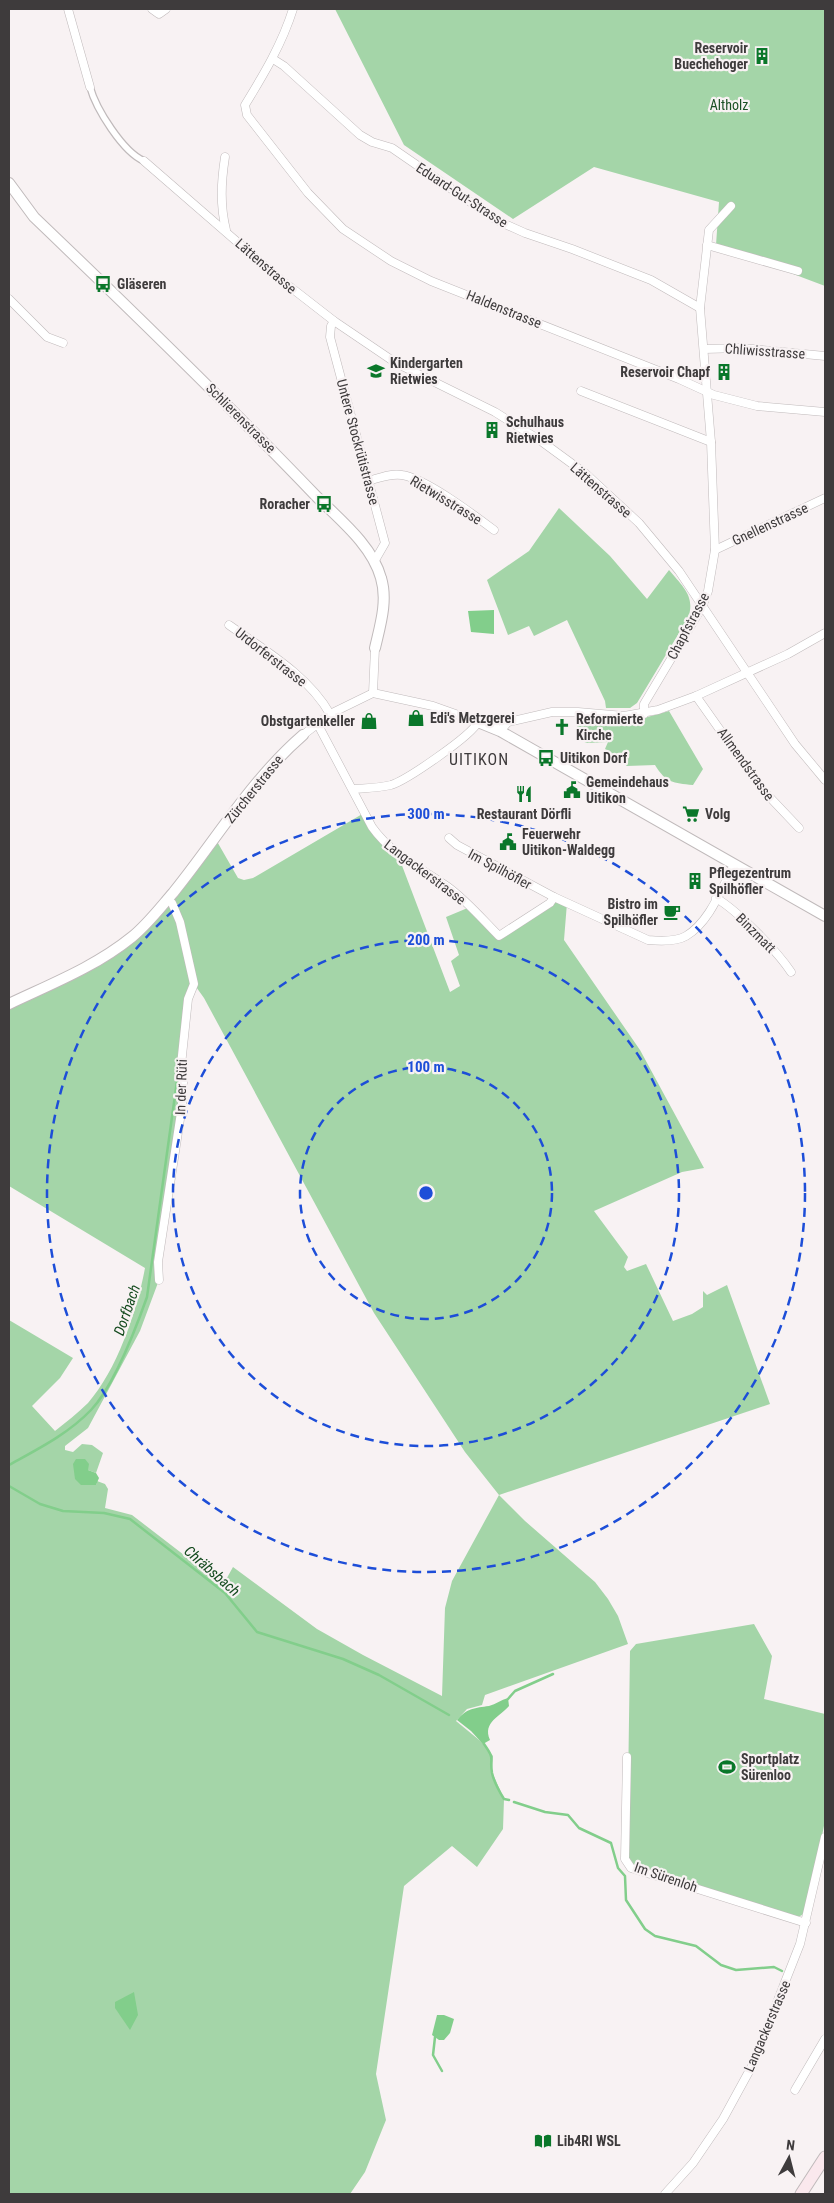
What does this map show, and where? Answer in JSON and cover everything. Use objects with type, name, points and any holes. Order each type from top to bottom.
[{"type":"main road","points":[[801,2194],[825,2157]]},
{"type":"street","points":[[68,9],[90,87]]},
{"type":"street","points":[[156,11],[166,9]]},
{"type":"street","points":[[273,59],[285,35],[293,9]]},
{"type":"street","name":"Haldenstrasse","points":[[273,59],[245,105],[247,115],[308,193],[343,229],[391,261],[432,280],[707,392],[757,406],[825,412]]},
{"type":"street","name":"Eduard-Gut-Strasse","points":[[273,59],[284,66],[360,135],[372,142],[392,148],[498,220],[524,234],[651,280],[700,308]]},
{"type":"street","name":"Lättenstrasse","points":[[90,87],[101,110],[120,140],[135,157],[144,161],[226,230],[280,279],[334,321],[396,363],[495,412],[541,440],[586,474],[639,523],[679,571],[795,744],[825,780]]},
{"type":"street","name":"Lättenstrasse","points":[[225,157],[220,192],[221,211],[226,230]]},
{"type":"street","name":"Schlierenstrasse","points":[[9,183],[34,217],[273,450],[359,541],[374,562],[381,577],[384,604],[375,648],[373,694]]},
{"type":"street","name":"Chapfstrasse","points":[[644,714],[644,704],[702,607],[708,591],[715,550],[711,442],[700,308],[709,230],[731,206]]},
{"type":"street","points":[[707,245],[798,271]]},
{"type":"street","points":[[9,299],[47,337],[62,343]]},
{"type":"street","name":"Untere Stockrütistrasse","points":[[334,321],[331,326],[330,337],[385,543],[374,562]]},
{"type":"street","name":"Chliwisstrasse","points":[[704,349],[742,348],[825,356]]},
{"type":"street","points":[[580,391],[711,442]]},
{"type":"street","name":"Rietwisstrasse","points":[[368,481],[390,475],[402,475],[416,479],[460,505],[494,530]]},
{"type":"street","name":"Gnellenstrasse","points":[[715,550],[825,498]]},
{"type":"street","name":"Urdorferstrasse","points":[[229,625],[299,677],[323,702],[330,714]]},
{"type":"street","points":[[500,731],[508,722],[552,712],[578,712],[620,716],[644,714],[696,696],[788,654],[825,633]]},
{"type":"street","points":[[373,694],[433,706],[500,731],[825,916]]},
{"type":"street","name":"Zürcherstrasse","points":[[9,1004],[91,966],[133,936],[191,870],[257,781],[279,755],[330,714],[373,694]]},
{"type":"street","name":"Allmendstrasse","points":[[696,696],[761,788],[800,828]]},
{"type":"street","points":[[353,789],[380,787],[403,780],[468,734],[478,722]]},
{"type":"street","name":"Langackerstrasse","points":[[317,723],[372,827],[381,839],[398,855],[449,888],[499,936],[550,903],[554,897]]},
{"type":"street","name":"Im Spilhöfler","points":[[449,838],[457,845],[554,897],[648,940],[660,941],[685,936],[704,919],[734,865]]},
{"type":"street","name":"Binzmatt","points":[[716,898],[728,905],[782,960],[791,972]]},
{"type":"street","name":"In der Rüti","points":[[159,1280],[158,1262],[182,1106],[183,1082],[180,1064],[188,999],[194,984],[180,922],[172,903],[167,899]]},
{"type":"street","name":"Im Sürenloh","points":[[626,1757],[625,1859],[632,1868],[806,1923]]},
{"type":"street","name":"Langackerstrasse","points":[[665,2194],[693,2163],[723,2119],[752,2066],[787,1979],[806,1923],[825,1837]]},
{"type":"street","points":[[795,2090],[825,2039]]},
{"type":"green space","name":"Altholz","points":[[335,9],[825,9],[825,286],[716,245],[719,202],[594,167],[513,219],[404,145]]},
{"type":"green space","points":[[559,508],[610,556],[647,599],[669,570],[683,586],[689,597],[690,610],[688,618],[637,703],[630,708],[606,708],[605,701],[567,620],[534,636],[529,626],[508,635],[487,580],[529,551]]},
{"type":"green space","points":[[669,711],[703,769],[693,785],[680,784],[667,779],[655,765],[627,766],[605,749],[608,742],[587,743],[576,739],[578,720],[583,717],[626,723]]},
{"type":"green space","points":[[364,813],[398,855],[450,992],[460,986],[451,961],[459,955],[446,917],[470,907],[499,936],[554,897],[567,903],[564,940],[640,1050],[704,1168],[682,1172],[594,1211],[628,1257],[624,1267],[627,1271],[646,1264],[673,1321],[692,1314],[703,1307],[703,1291],[707,1295],[727,1285],[770,1404],[499,1495],[525,1521],[595,1582],[618,1616],[628,1644],[485,1695],[482,1705],[467,1709],[456,1721],[484,1744],[493,1756],[492,1772],[504,1799],[503,1829],[477,1867],[452,1846],[404,1886],[376,2074],[386,2120],[365,2172],[350,2194],[9,2194],[9,1320],[73,1358],[60,1378],[32,1406],[55,1431],[88,1403],[108,1374],[131,1321],[145,1268],[9,1186],[9,1004],[133,936],[215,838],[238,878],[244,880],[253,878]],"holes":[[[194,984],[204,998],[374,1313],[465,1452],[499,1495],[452,1581],[445,1608],[442,1696],[317,1629],[233,1567],[223,1585],[132,1515],[105,1508],[108,1489],[105,1484],[97,1481],[96,1485],[76,1459],[88,1470],[96,1473],[103,1453],[92,1445],[82,1444],[73,1452],[65,1450],[65,1446],[88,1428],[140,1331],[159,1280],[183,1082],[188,999]]]},
{"type":"green space","name":"Sportplatz Sürenloo","points":[[754,1624],[772,1656],[764,1699],[825,1714],[825,1821],[807,1908],[798,1917],[632,1865],[627,1859],[630,1651],[636,1644]]},
{"type":"shaded area","points":[[494,610],[494,634],[471,632],[468,611]]},
{"type":"shaded area","points":[[76,1459],[85,1459],[89,1464],[88,1470],[96,1473],[99,1478],[96,1485],[81,1485],[75,1479],[73,1464]]},
{"type":"shaded area","points":[[508,1698],[509,1706],[490,1724],[488,1734],[490,1740],[483,1744],[457,1720],[468,1711],[489,1706]]},
{"type":"shaded area","points":[[134,1992],[138,2015],[130,2030],[115,2008],[115,2002]]},
{"type":"shaded area","points":[[437,2015],[444,2015],[454,2019],[450,2033],[444,2040],[439,2040],[432,2035]]},
{"type":"waterway","name":"Dorfbach","points":[[9,1465],[52,1440],[82,1419],[100,1400],[124,1356],[147,1297],[177,1081]]},
{"type":"waterway","name":"Chräbsbach","points":[[9,1486],[40,1504],[63,1511],[104,1513],[130,1519],[225,1593],[257,1632],[343,1659],[379,1675],[449,1715]]},
{"type":"waterway","points":[[508,1699],[515,1691],[553,1674]]},
{"type":"waterway","points":[[484,1744],[491,1756],[491,1768],[495,1783],[504,1799],[509,1800]]},
{"type":"waterway","points":[[514,1802],[545,1812],[568,1815],[579,1828],[611,1843],[618,1868],[625,1876],[626,1900],[645,1929],[655,1936],[696,1946],[721,1965],[736,1970],[774,1967],[782,1971]]},
{"type":"waterway","points":[[435,2037],[433,2055],[442,2071]]},
{"type":"place","name":"Reservoir Buechehoger","points":[[762,56]]},
{"type":"place","name":"Gläseren","points":[[103,284]]},
{"type":"place","name":"Kindergarten Rietwies","points":[[376,371]]},
{"type":"place","name":"Reservoir Chapf","points":[[724,372]]},
{"type":"place","name":"Schulhaus Rietwies","points":[[492,430]]},
{"type":"place","name":"Roracher","points":[[324,504]]},
{"type":"place","name":"Edi's Metzgerei","points":[[416,718]]},
{"type":"place","name":"Obstgartenkeller","points":[[369,721]]},
{"type":"place","name":"Reformierte Kirche","points":[[562,727]]},
{"type":"place","name":"Uitikon Dorf","points":[[546,758]]},
{"type":"place","name":"Gemeindehaus Uitikon","points":[[572,790]]},
{"type":"place","name":"Restaurant Dörfli","points":[[524,794]]},
{"type":"place","name":"Volg","points":[[691,814]]},
{"type":"place","name":"Feuerwehr Uitikon-Waldegg","points":[[508,842]]},
{"type":"place","name":"Pflegezentrum Spilhöfler","points":[[695,881]]},
{"type":"place","name":"Bistro im Spilhöfler","points":[[672,912]]},
{"type":"place","name":"Sportplatz Sürenloo","points":[[727,1767]]},
{"type":"place","name":"Lib4RI WSL","points":[[543,2141]]},
{"type":"district","name":"UITIKON","points":[[479,759]]}]
